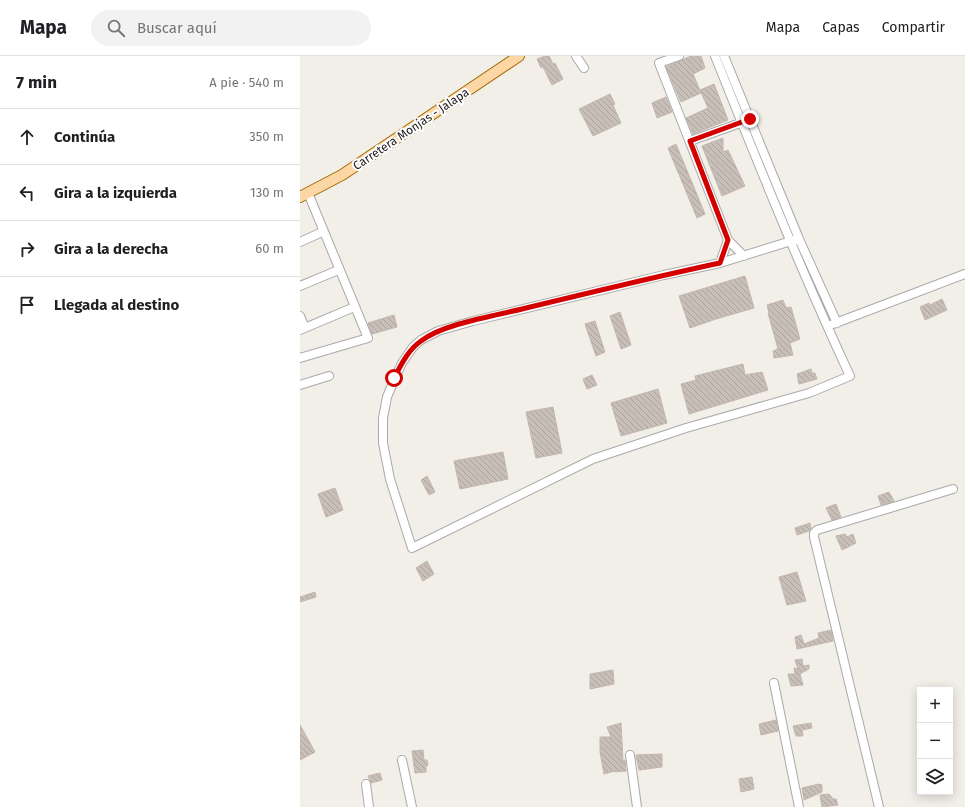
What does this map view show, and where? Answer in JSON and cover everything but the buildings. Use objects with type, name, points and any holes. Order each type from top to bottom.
[{"type":"main road","name":"Carretera Monjas - Jalapa","points":[[304,195],[342,175],[519,56]]},
{"type":"street","points":[[576,56],[584,68]]},
{"type":"street","points":[[679,56],[659,63],[728,240],[744,256]]},
{"type":"street","points":[[715,56],[742,122],[795,240],[837,323]]},
{"type":"street","points":[[724,56],[750,119],[827,326],[850,376],[809,393],[686,428],[594,459],[412,548],[390,479],[383,443],[383,418],[387,397],[394,378],[413,347],[421,340],[438,331],[473,321],[664,274],[720,263],[795,240]]},
{"type":"street","points":[[690,141],[750,119]]},
{"type":"street","points":[[300,358],[368,338],[304,195]]},
{"type":"street","points":[[300,242],[320,233]]},
{"type":"street","points":[[720,263],[728,240]]},
{"type":"street","points":[[300,286],[336,271]]},
{"type":"street","points":[[827,326],[965,274]]},
{"type":"street","points":[[300,316],[302,329],[352,308]]},
{"type":"street","points":[[300,385],[329,376]]},
{"type":"street","points":[[880,807],[814,533],[817,530],[953,489]]},
{"type":"street","points":[[774,683],[799,807]]},
{"type":"street","points":[[630,755],[638,807]]},
{"type":"street","points":[[402,760],[412,807]]},
{"type":"street","points":[[366,784],[369,807]]},
{"type":"route","points":[[394,378],[413,347],[421,340],[438,331],[664,274],[720,263],[728,240],[690,141],[750,119]]}]
